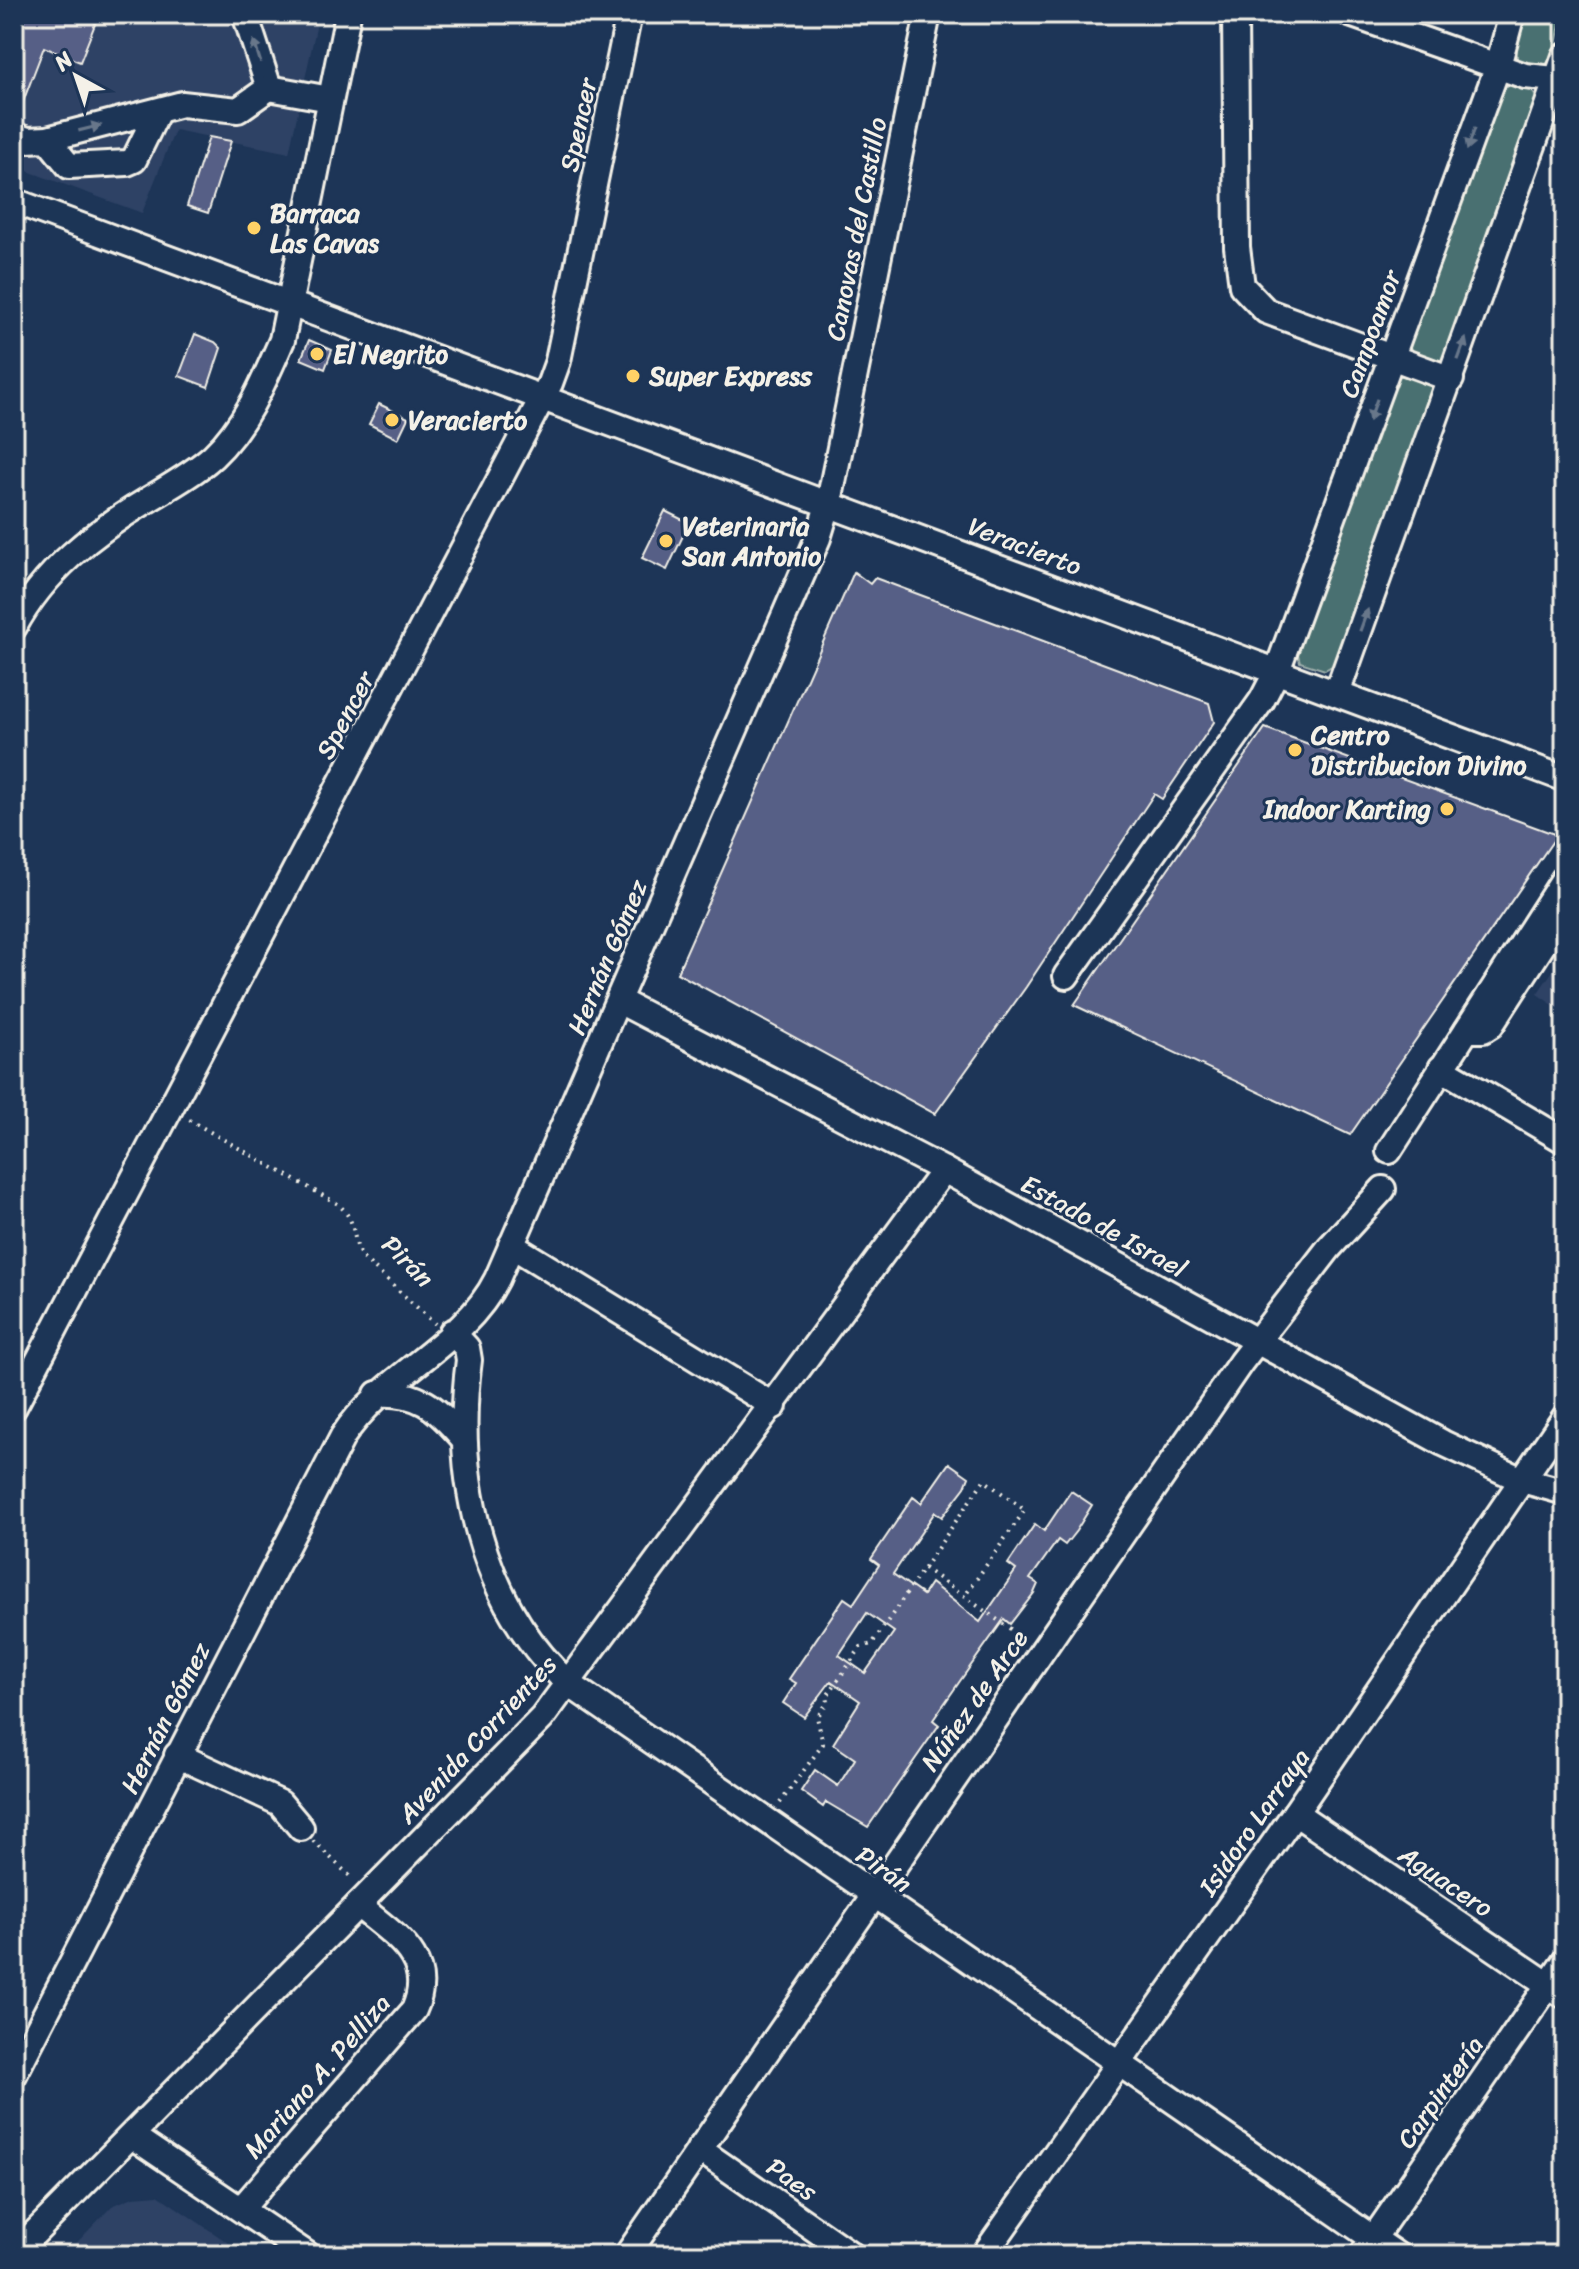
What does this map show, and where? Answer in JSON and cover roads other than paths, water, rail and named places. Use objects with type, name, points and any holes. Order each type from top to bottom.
[{"type":"street","points":[[245,14],[269,88]]},
{"type":"street","points":[[14,627],[35,595],[74,549],[190,474],[230,438],[265,379],[282,340],[348,14]]},
{"type":"street","name":"Spencer","points":[[14,1407],[544,397],[558,361],[629,14]]},
{"type":"street","name":"Canovas del Castillo","points":[[829,502],[928,14]]},
{"type":"street","points":[[1235,14],[1237,247],[1242,286],[1266,311],[1451,379]]},
{"type":"street","points":[[1337,693],[1563,72],[1525,76],[1350,14]]},
{"type":"street","name":"Campoamor","points":[[1066,976],[1262,700],[1277,671],[1498,66],[1512,14]]},
{"type":"street","points":[[14,135],[27,140],[47,139],[182,104],[238,110],[269,88],[330,99]]},
{"type":"street","points":[[47,139],[69,166],[127,163],[139,153],[158,111]]},
{"type":"street","name":"Veracierto","points":[[14,201],[829,502],[1565,779]]},
{"type":"street","name":"Hernán Gómez","points":[[14,2075],[343,1436],[358,1413],[377,1394],[487,1299],[818,538],[829,502]]},
{"type":"street","points":[[1389,1151],[1467,1030],[1483,1030],[1491,1025],[1553,929],[1543,912],[1565,877]]},
{"type":"street","name":"Estado de Israel","points":[[619,1001],[944,1170],[1443,1443],[1522,1480],[1565,1492]]},
{"type":"street","points":[[1441,1068],[1565,1141]]},
{"type":"street","name":"Avenida Corrientes","points":[[14,2254],[542,1718],[774,1406],[944,1170]]},
{"type":"street","name":"Núñez de Arce","points":[[627,2255],[873,1894],[1257,1342],[1329,1248],[1383,1189]]},
{"type":"street","points":[[511,1245],[774,1406]]},
{"type":"street","name":"Pirán","points":[[452,1332],[467,1348],[469,1360],[462,1437],[471,1509],[501,1594],[536,1651],[569,1684],[1119,2064],[1368,2247],[1397,2255]]},
{"type":"street","points":[[377,1394],[393,1393],[423,1399],[437,1408],[462,1437]]},
{"type":"street","name":"Isidoro Larraya","points":[[984,2255],[1295,1813],[1565,1417]]},
{"type":"street","points":[[177,1755],[280,1803],[301,1828]]},
{"type":"street","name":"Aguacero","points":[[1295,1813],[1557,1990]]},
{"type":"street","name":"Mariano A. Pelliza","points":[[241,2209],[414,2010],[423,1990],[420,1971],[413,1956],[363,1900]]},
{"type":"street","name":"Carpintería","points":[[1368,2247],[1557,1990],[1565,1961]]},
{"type":"street","points":[[132,2136],[308,2255]]},
{"type":"street","name":"Paes","points":[[699,2149],[852,2255]]},
{"type":"place","name":"Barraca Las Cavas","points":[[254,228]]},
{"type":"place","name":"El Negrito","points":[[317,354]]},
{"type":"place","name":"Super Express","points":[[633,376]]},
{"type":"place","name":"Veracierto","points":[[392,420]]},
{"type":"place","name":"Veterinaria San Antonio","points":[[666,541]]},
{"type":"place","name":"Centro Distribucion Divino","points":[[1295,750]]},
{"type":"place","name":"Indoor Karting","points":[[1447,809]]}]
